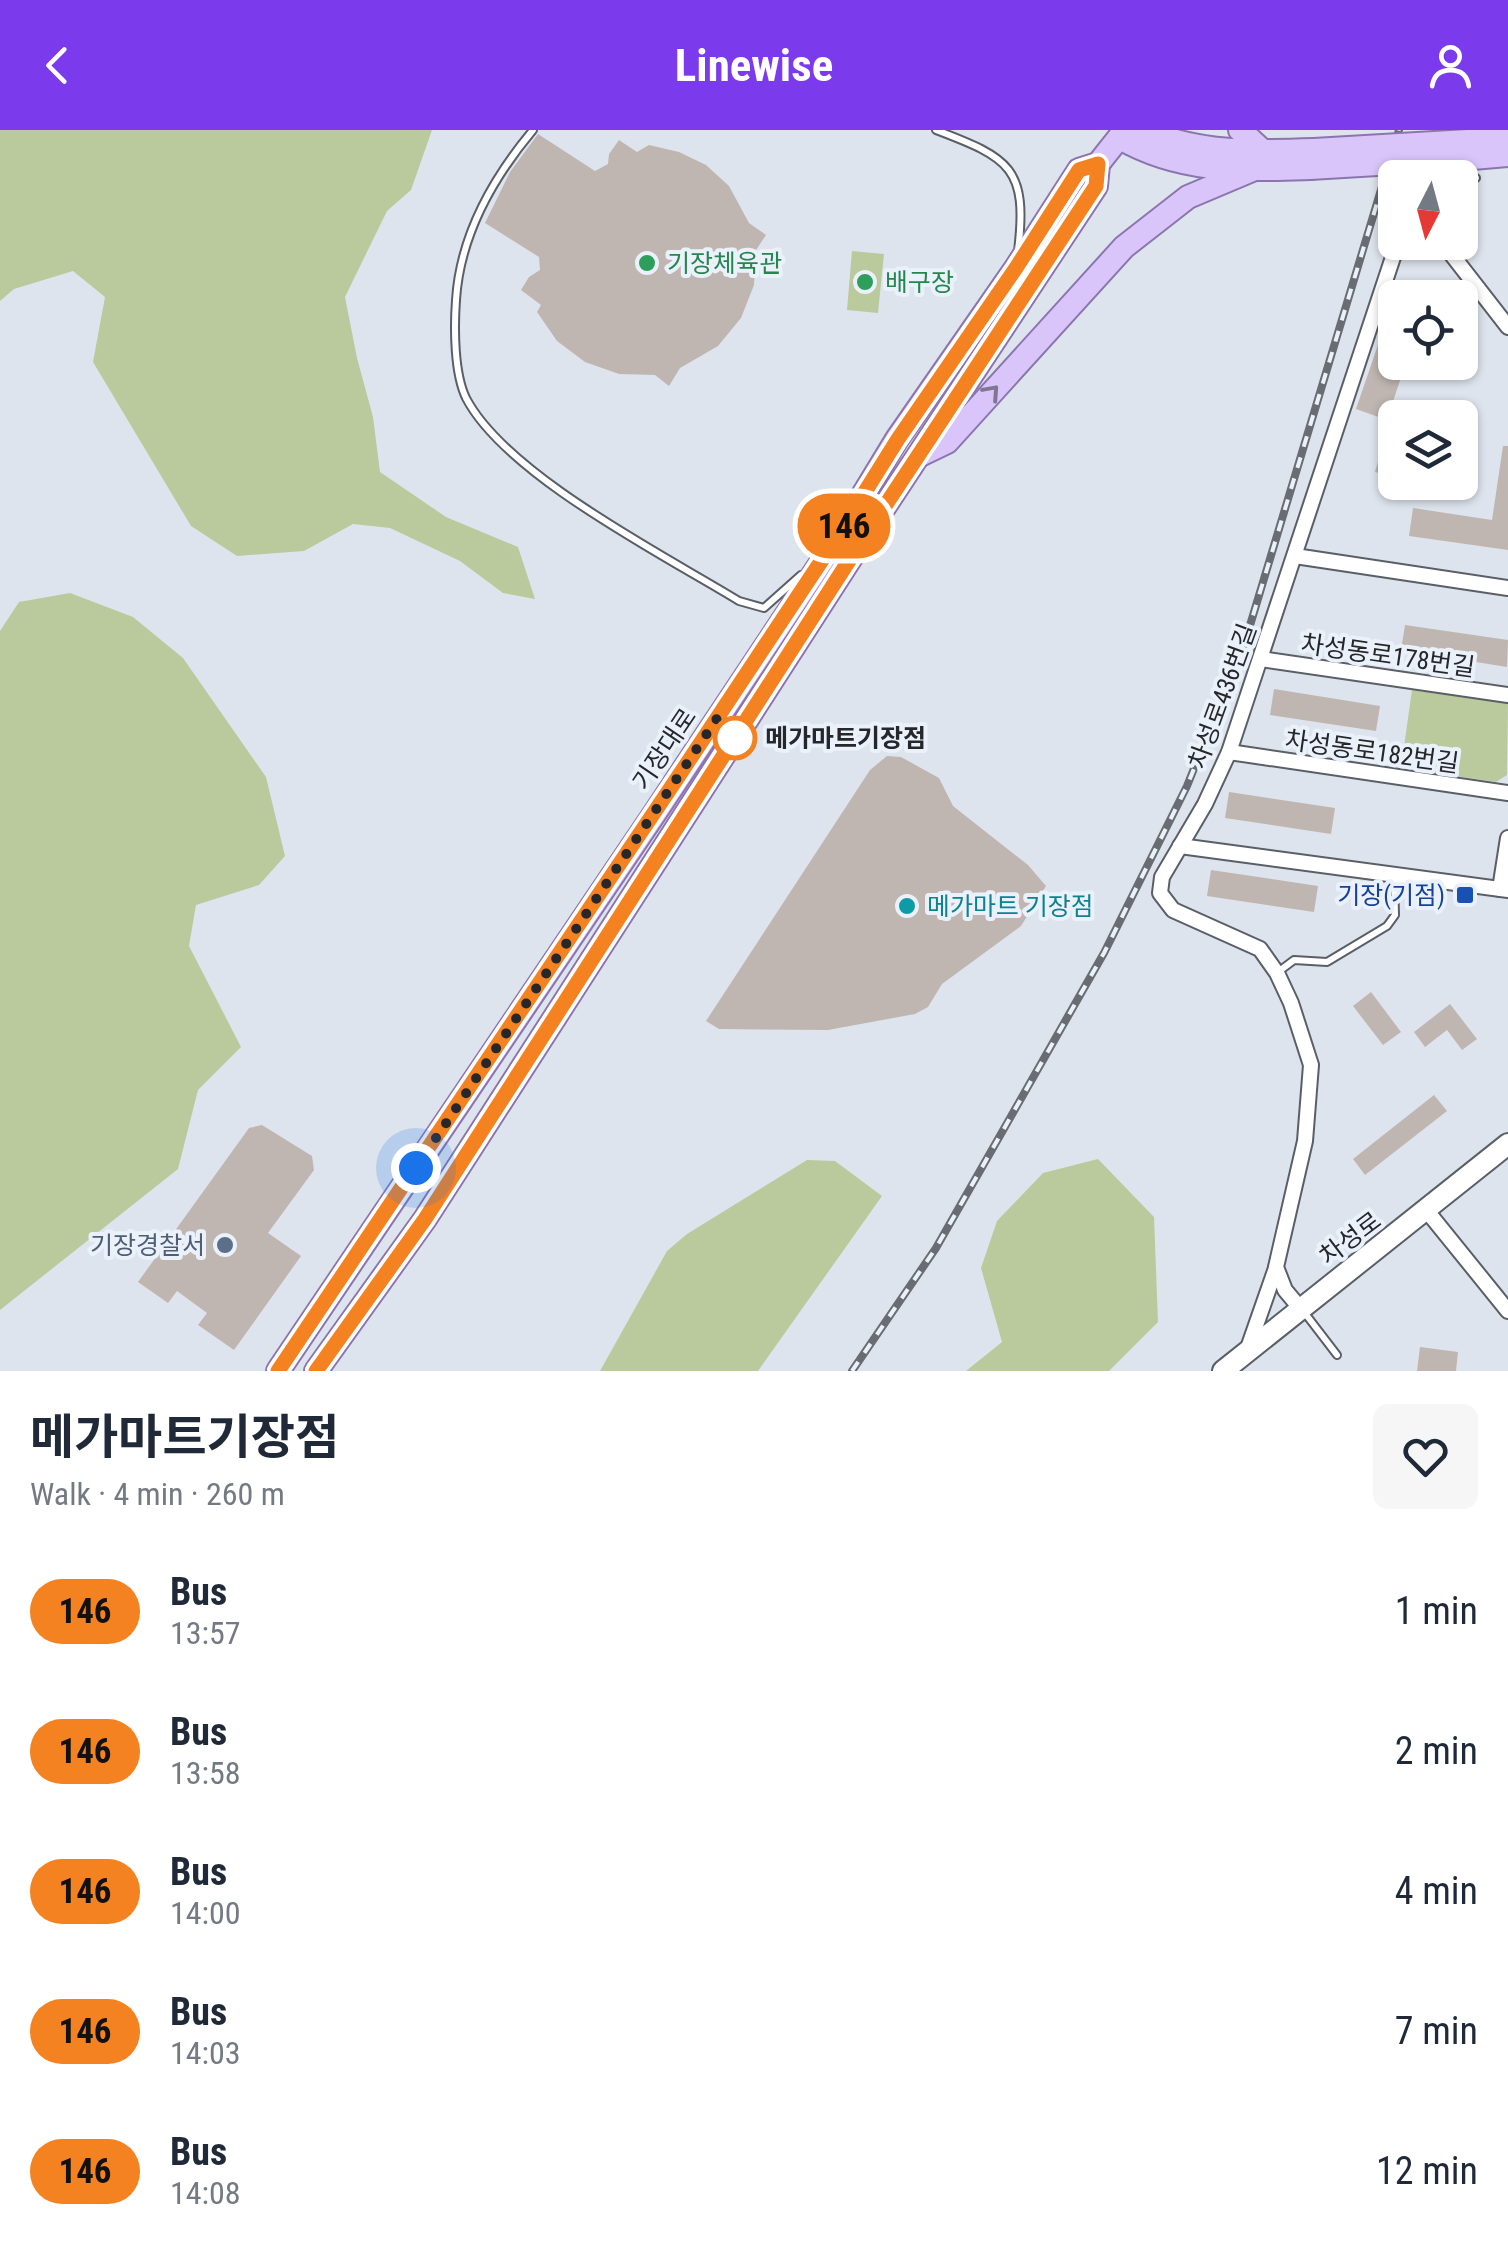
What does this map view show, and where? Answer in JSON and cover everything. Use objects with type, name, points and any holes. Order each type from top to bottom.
[{"type":"main road","points":[[1144,130],[1168,140],[1258,161]]},
{"type":"main road","points":[[1240,130],[1258,161]]},
{"type":"main road","name":"기장대로","points":[[316,1371],[425,1219],[1096,186],[1098,164],[1122,134]]},
{"type":"main road","points":[[1122,134],[1150,155],[1173,162],[1463,160],[1508,156]]},
{"type":"main road","points":[[1463,160],[1508,138]]},
{"type":"main road","points":[[920,455],[947,442],[1124,247],[1188,196],[1258,161]]},
{"type":"main road","name":"기장대로","points":[[278,1371],[1079,170],[1098,164]]},
{"type":"main road","name":"차성로","points":[[1223,1371],[1508,1144]]},
{"type":"street","points":[[1423,160],[1432,130]]},
{"type":"street","name":"차성로436번길","points":[[1277,973],[1260,949],[1173,910],[1160,892],[1162,876],[1229,752],[1392,260]]},
{"type":"street","points":[[1456,260],[1508,327]]},
{"type":"street","points":[[1295,556],[1508,588]]},
{"type":"street","name":"차성동로178번길","points":[[1261,660],[1508,696]]},
{"type":"street","name":"차성동로182번길","points":[[1229,752],[1508,793]]},
{"type":"street","points":[[1180,846],[1504,889],[1508,838]]},
{"type":"street","points":[[1247,1353],[1276,1267],[1305,1140],[1311,1066],[1277,973]]},
{"type":"street","points":[[1426,1211],[1508,1312]]},
{"type":"street","points":[[1276,1267],[1285,1290],[1300,1308]]},
{"type":"lane","points":[[532,130],[507,160],[478,213],[458,270],[454,336],[466,397],[517,458],[546,482],[739,601],[764,608],[828,551]]},
{"type":"lane","points":[[936,130],[984,149],[1005,163],[1011,173],[1023,210],[1016,268]]},
{"type":"lane","points":[[1277,973],[1294,960],[1327,962],[1387,926],[1395,915],[1394,874]]},
{"type":"lane","points":[[1300,1308],[1337,1355]]},
{"type":"green space","points":[[0,130],[432,130],[411,190],[387,211],[345,297],[373,417],[380,472],[446,517],[518,547],[535,599],[503,593],[460,561],[390,528],[353,524],[304,551],[237,556],[191,526],[93,362],[105,297],[73,271],[14,289],[0,301]]},
{"type":"green space","name":"배구장","points":[[852,251],[884,254],[878,313],[847,310]]},
{"type":"green space","points":[[70,593],[133,617],[183,658],[266,777],[285,856],[259,885],[196,905],[189,946],[241,1047],[198,1090],[178,1169],[0,1310],[0,631],[19,602]]},
{"type":"green space","points":[[1412,690],[1508,703],[1507,775],[1496,782],[1401,768]]},
{"type":"green space","points":[[1098,1159],[1154,1217],[1158,1322],[1109,1371],[966,1371],[1002,1342],[981,1268],[997,1221],[1043,1173]]},
{"type":"green space","points":[[807,1160],[835,1161],[882,1196],[758,1371],[600,1371],[667,1251],[687,1234]]},
{"type":"building","name":"기장체육관","points":[[538,134],[595,171],[608,164],[609,154],[619,140],[637,152],[649,145],[679,152],[706,165],[729,186],[749,223],[766,235],[756,250],[754,285],[741,318],[718,346],[680,368],[669,386],[655,375],[619,374],[585,362],[557,341],[537,312],[541,305],[521,290],[529,277],[540,270],[539,257],[485,223],[510,172]]},
{"type":"building","points":[[1378,345],[1378,380],[1400,380],[1394,400],[1378,400],[1378,417],[1356,409]]},
{"type":"building","points":[[1503,446],[1508,446],[1508,550],[1409,536],[1413,508],[1492,520]]},
{"type":"building","points":[[1405,625],[1508,640],[1507,667],[1401,650]]},
{"type":"building","points":[[1274,689],[1380,706],[1376,731],[1270,715]]},
{"type":"building","name":"메가마트 기장점","points":[[887,756],[901,757],[939,778],[953,806],[1028,865],[1046,886],[1021,926],[942,984],[928,1007],[915,1014],[828,1030],[719,1029],[706,1021],[870,770]]},
{"type":"building","points":[[1229,792],[1335,808],[1331,834],[1225,818]]},
{"type":"building","points":[[1211,870],[1318,886],[1314,912],[1207,896]]},
{"type":"building","points":[[1371,992],[1401,1032],[1383,1045],[1353,1006]]},
{"type":"building","points":[[1450,1004],[1477,1039],[1462,1050],[1447,1030],[1425,1047],[1414,1032]]},
{"type":"building","points":[[1434,1095],[1447,1111],[1365,1175],[1353,1159]]},
{"type":"building","name":"기장경찰서","points":[[262,1125],[312,1156],[314,1170],[268,1233],[301,1256],[234,1350],[198,1325],[207,1313],[177,1291],[168,1303],[138,1282],[249,1128]]},
{"type":"building","points":[[1420,1347],[1458,1352],[1456,1371],[1417,1371]]},
{"type":"railway","points":[[852,1371],[936,1248],[1104,953],[1187,786],[1245,642],[1399,130]]},
{"type":"bus line","name":"146","points":[[278,1371],[676,780],[1079,170],[1098,164],[1096,186],[852,556],[425,1219],[316,1371]]},
{"type":"place","name":"기장체육관","points":[[647,263]]},
{"type":"place","name":"배구장","points":[[865,282]]},
{"type":"place","name":"메가마트기장점","points":[[735,738]]},
{"type":"place","name":"기장(기점)","points":[[1465,895]]},
{"type":"place","name":"메가마트 기장점","points":[[907,906]]},
{"type":"place","name":"기장경찰서","points":[[225,1245]]},
{"type":"route","points":[[416,1168],[720,714],[735,738]]}]
